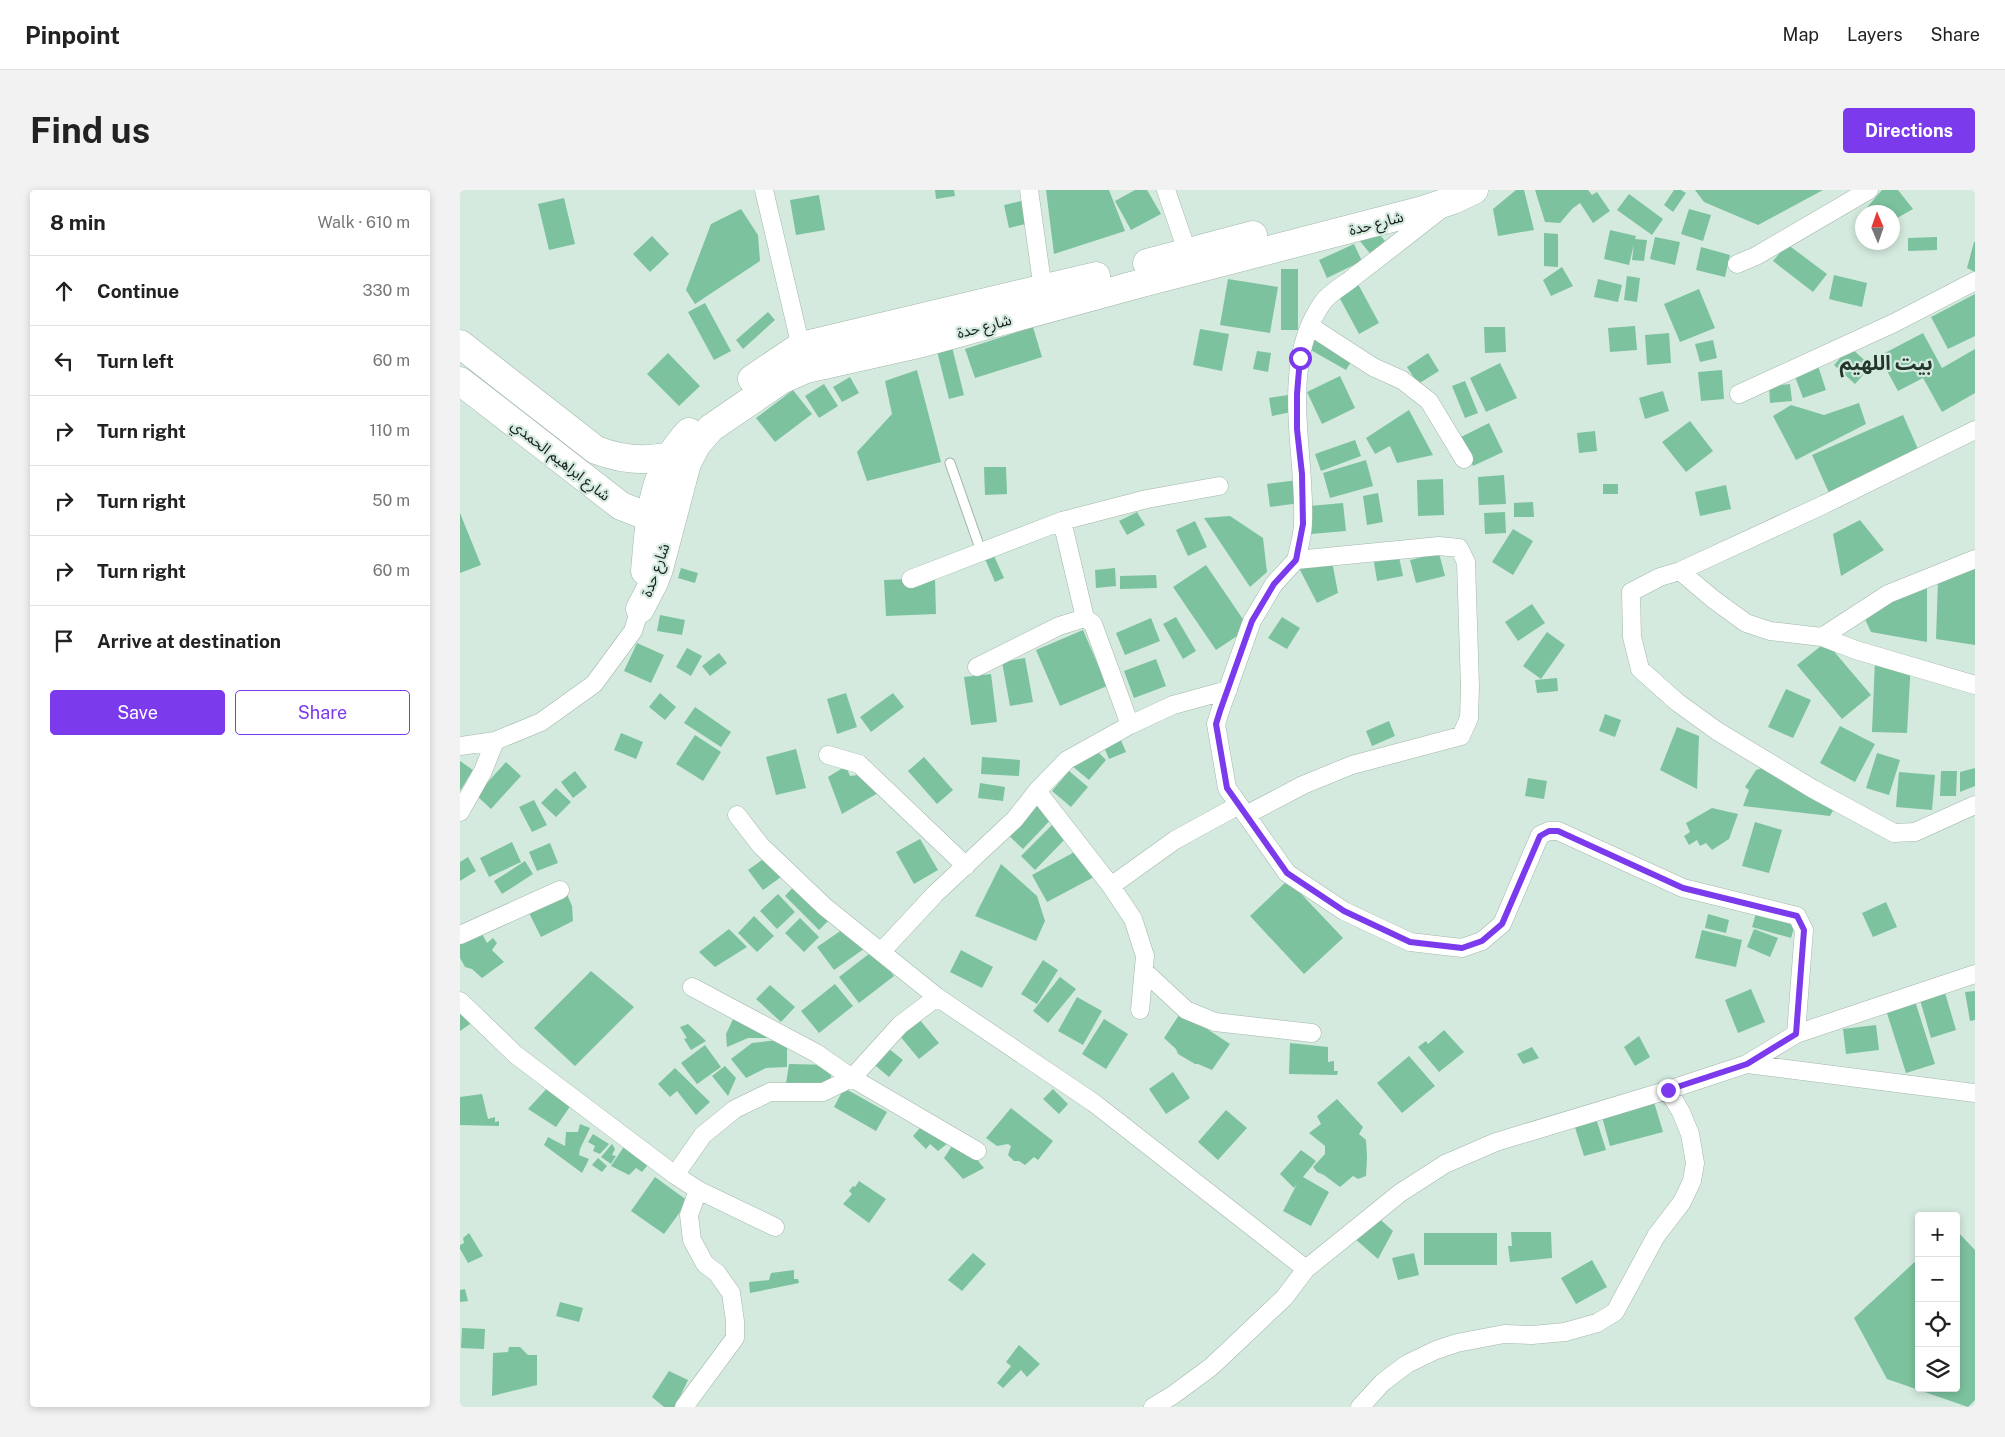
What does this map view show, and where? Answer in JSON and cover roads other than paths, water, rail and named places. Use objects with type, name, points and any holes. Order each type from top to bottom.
[{"type":"main road","name":"شارع حدة","points":[[640,609],[645,571],[660,522],[691,453],[711,428],[781,380],[803,357],[922,343],[1189,261],[1439,197]]},
{"type":"main road","name":"شارع حدة","points":[[640,609],[654,582],[660,522],[651,504],[657,485],[671,456],[696,424],[722,400],[803,357],[1043,290],[1138,266],[1189,261]]},
{"type":"main road","name":"شارع ابراهيم الحمدي","points":[[460,344],[596,450],[609,455],[637,460],[671,456]]},
{"type":"main road","name":"شارع ابراهيم الحمدي","points":[[460,381],[621,506],[660,522]]},
{"type":"main road","points":[[621,506],[634,526],[639,539],[645,571]]},
{"type":"street","points":[[764,190],[803,357]]},
{"type":"street","points":[[1029,190],[1043,290]]},
{"type":"street","points":[[1166,190],[1184,239],[1189,261]]},
{"type":"street","points":[[1737,264],[1756,256],[1869,190]]},
{"type":"street","points":[[1439,197],[1324,301],[1310,326],[1300,358],[1297,394],[1297,429],[1302,474],[1303,524],[1296,560],[1274,584],[1252,621],[1216,724],[1227,788],[1287,873],[1344,911],[1410,942],[1462,948],[1482,941],[1502,924],[1540,836],[1549,831],[1558,831],[1683,888],[1797,916],[1804,930],[1796,1034]]},
{"type":"street","points":[[1739,394],[1894,323],[1975,281]]},
{"type":"street","points":[[1310,326],[1373,367],[1402,380],[1429,401],[1464,459]]},
{"type":"street","points":[[1975,430],[1825,504],[1680,571],[1660,577],[1631,592],[1632,636],[1640,668],[1677,702],[1725,736],[1814,789],[1894,833],[1915,832],[1975,805]]},
{"type":"street","points":[[911,579],[1062,521],[1148,499],[1219,486]]},
{"type":"street","points":[[1062,521],[1085,618],[1093,624],[1130,725]]},
{"type":"street","points":[[1111,886],[1175,840],[1242,810],[1352,765],[1462,736],[1469,718],[1470,687],[1466,562],[1459,548],[1439,546],[1296,560]]},
{"type":"street","points":[[1822,637],[1888,594],[1975,559]]},
{"type":"street","points":[[1680,571],[1713,599],[1746,622],[1770,631],[1822,637],[1856,650],[1975,685]]},
{"type":"street","points":[[460,746],[495,740],[541,722],[594,684],[633,631],[640,609]]},
{"type":"street","points":[[977,667],[1059,626],[1085,618]]},
{"type":"street","points":[[882,951],[935,894],[1016,819],[1037,790],[1067,760],[1130,725],[1173,705],[1228,690]]},
{"type":"street","points":[[460,812],[483,771],[495,740]]},
{"type":"street","points":[[828,755],[859,764],[966,866]]},
{"type":"street","points":[[1037,790],[1111,886],[1133,919],[1145,956],[1140,1010]]},
{"type":"street","points":[[737,815],[761,846],[825,907],[937,997],[1094,1103],[1306,1269]]},
{"type":"street","points":[[460,935],[560,890]]},
{"type":"street","points":[[1144,972],[1186,1010],[1215,1022],[1312,1033]]},
{"type":"street","points":[[1153,1407],[1173,1396],[1211,1366],[1284,1298],[1306,1269],[1400,1193],[1445,1164],[1496,1142],[1747,1064],[1796,1034],[1975,974]]},
{"type":"street","points":[[692,988],[816,1053],[852,1078],[977,1151]]},
{"type":"street","points":[[675,1174],[703,1135],[735,1109],[770,1092],[822,1092],[852,1078],[900,1025],[937,997]]},
{"type":"street","points":[[460,1001],[516,1055],[675,1174],[698,1190],[775,1227]]},
{"type":"street","points":[[1747,1064],[1975,1093]]},
{"type":"street","points":[[1360,1407],[1383,1382],[1407,1364],[1436,1350],[1457,1343],[1504,1334],[1532,1335],[1565,1332],[1597,1323],[1615,1312],[1656,1236],[1678,1208],[1692,1181],[1696,1163],[1690,1134],[1681,1112],[1668,1090]]},
{"type":"street","points":[[684,1407],[735,1338],[735,1321],[731,1293],[717,1273],[706,1264],[692,1240],[689,1215],[698,1190]]},
{"type":"lane","points":[[950,463],[981,551]]},
{"type":"district","name":"بيت اللهيم","points":[[1886,363]]}]
